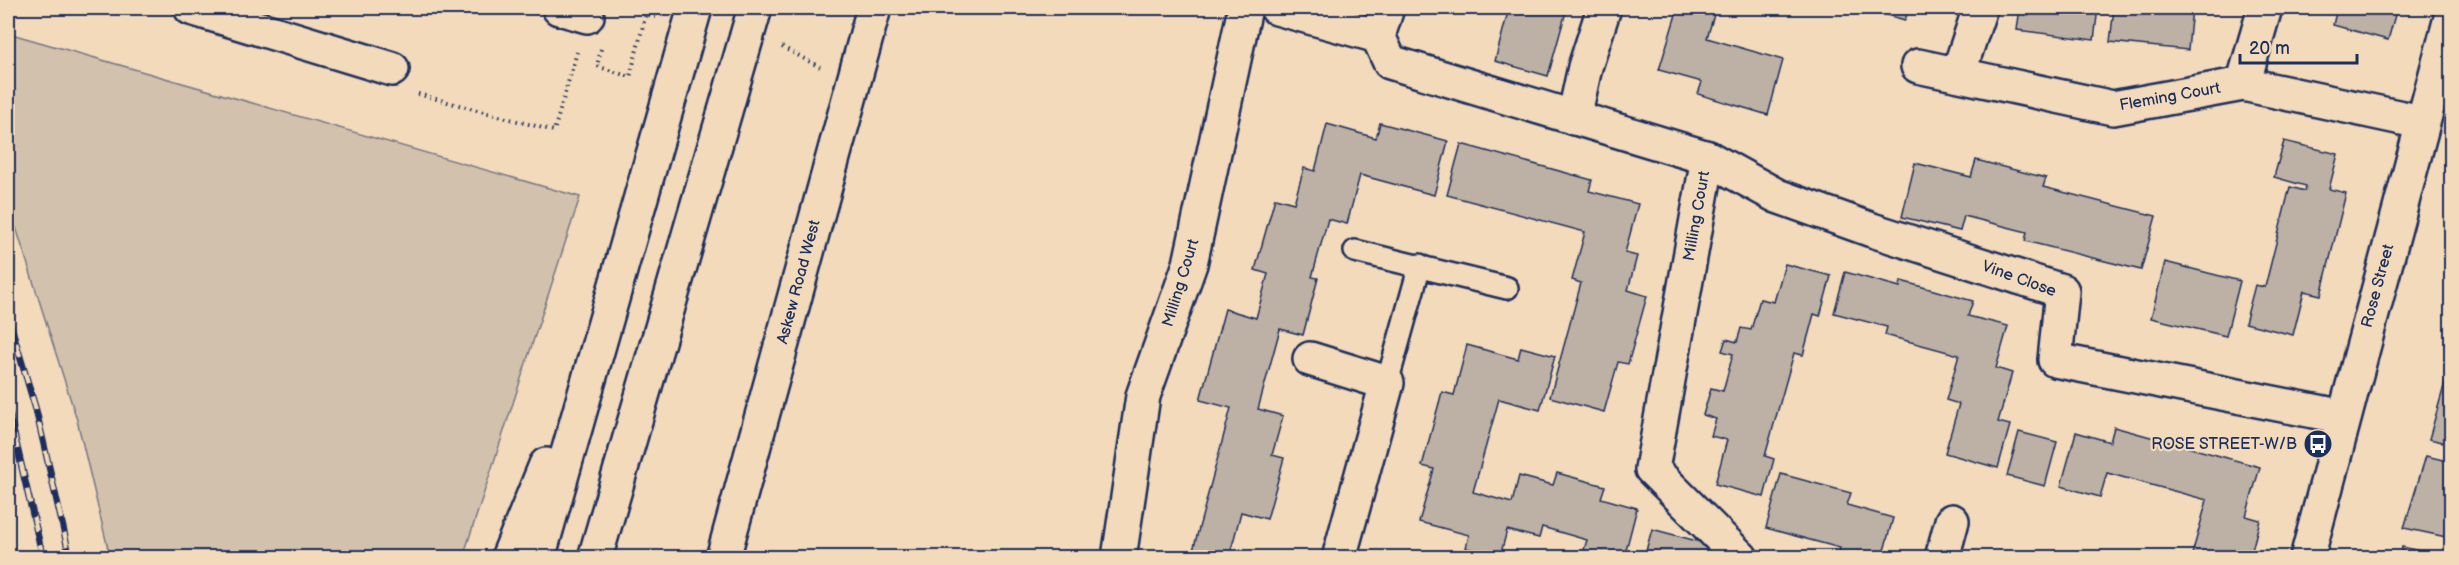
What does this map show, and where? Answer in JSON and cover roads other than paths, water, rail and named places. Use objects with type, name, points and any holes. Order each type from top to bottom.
[{"type":"main road","points":[[191,8],[392,69]]},
{"type":"main road","points":[[538,558],[695,8]]},
{"type":"main road","points":[[595,558],[754,8]]},
{"type":"main road","name":"Askew Road West","points":[[723,558],[874,8]]},
{"type":"main road","name":"Milling Court","points":[[1119,558],[1143,396],[1190,264],[1245,8]]},
{"type":"main road","points":[[1277,8],[1383,22]]},
{"type":"main road","points":[[1574,118],[1585,67],[1604,8]]},
{"type":"main road","points":[[1958,74],[1980,8]]},
{"type":"main road","points":[[2243,84],[2265,8]]},
{"type":"main road","name":"Rose Street","points":[[2307,558],[2451,14]]},
{"type":"main road","name":"Milling Court","points":[[1383,22],[1390,62],[1708,158],[1652,469],[1741,558]]},
{"type":"main road","name":"Fleming Court","points":[[1918,66],[2113,108],[2243,84],[2421,122]]},
{"type":"main road","name":"Vine Close","points":[[1708,158],[1777,196],[1872,230],[2062,291],[2055,360],[2344,417]]},
{"type":"main road","points":[[508,558],[612,301]]},
{"type":"main road","points":[[1310,359],[1388,383],[1339,558]]},
{"type":"main road","points":[[1942,558],[1952,521]]},
{"type":"lane","points":[[1355,251],[1507,288]]},
{"type":"lane","points":[[1388,383],[1420,265]]},
{"type":"railway","points":[[8,316],[36,410],[70,558]]},
{"type":"railway","points":[[8,408],[43,558]]},
{"type":"place","name":"ROSE STREET-W/B","points":[[2318,444]]}]
